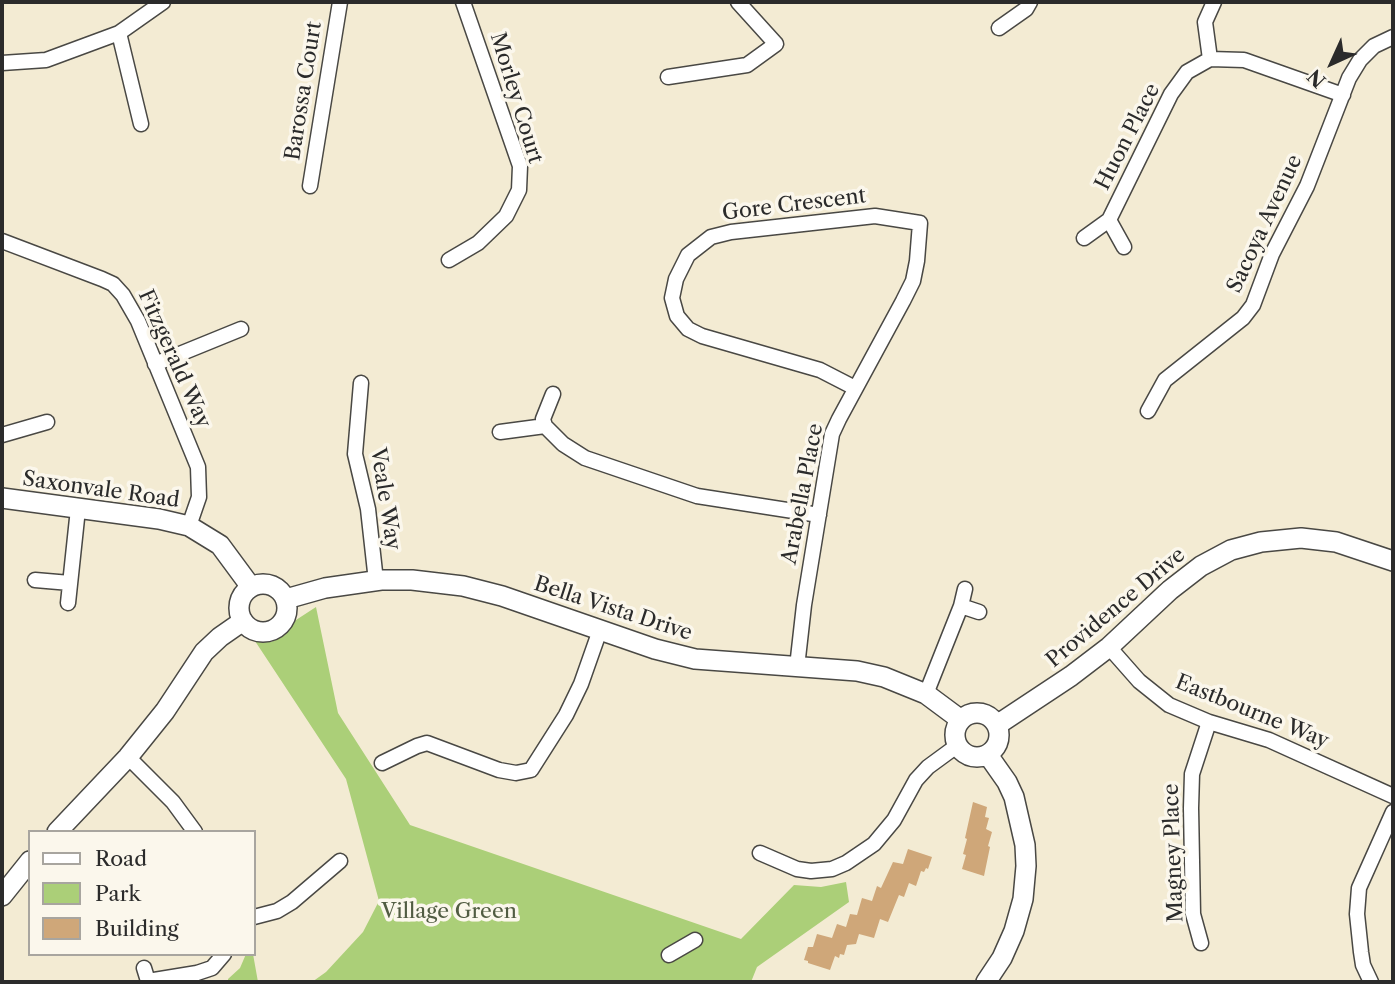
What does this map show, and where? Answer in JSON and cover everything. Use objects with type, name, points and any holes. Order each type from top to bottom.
[{"type":"street","points":[[2,62],[46,60],[119,33],[163,2]]},
{"type":"street","name":"Barossa Court","points":[[310,186],[340,2]]},
{"type":"street","name":"Morley Court","points":[[449,260],[478,243],[506,216],[519,190],[520,166],[463,2]]},
{"type":"street","points":[[667,77],[747,65],[776,44],[738,2]]},
{"type":"street","points":[[999,28],[1026,9],[1030,2]]},
{"type":"street","points":[[1214,2],[1205,22],[1210,59],[1244,60],[1343,95]]},
{"type":"street","points":[[119,33],[141,124]]},
{"type":"street","name":"Sacoya Avenue","points":[[1147,411],[1165,380],[1242,318],[1253,305],[1272,254],[1307,186],[1360,60],[1374,46],[1393,37]]},
{"type":"street","name":"Huon Place","points":[[1084,238],[1109,220],[1171,94],[1187,72],[1210,59]]},
{"type":"street","name":"Gore Crescent","points":[[855,388],[820,370],[695,334],[681,323],[673,308],[676,279],[682,264],[694,248],[720,234],[875,216],[919,223]]},
{"type":"street","name":"Huon Place","points":[[1109,220],[1124,247]]},
{"type":"street","name":"Arabella Place","points":[[797,667],[804,604],[832,434],[913,281],[919,223]]},
{"type":"street","name":"Fitzgerald Way","points":[[3,242],[113,284],[123,295],[134,312],[198,467],[199,497],[189,526]]},
{"type":"street","points":[[155,364],[242,329]]},
{"type":"street","name":"Veale Way","points":[[361,383],[355,454],[369,519],[376,581]]},
{"type":"street","points":[[553,394],[543,419],[545,426],[563,444],[585,458],[680,491],[819,515]]},
{"type":"street","points":[[2,435],[47,422]]},
{"type":"street","points":[[500,432],[545,426]]},
{"type":"street","name":"Saxonvale Road","points":[[2,498],[189,526],[220,545],[251,587]]},
{"type":"street","points":[[68,603],[78,509]]},
{"type":"street","name":"Providence Drive","points":[[997,725],[1109,647],[1170,590],[1201,566],[1231,550],[1261,542],[1301,538],[1336,542],[1393,561]]},
{"type":"street","points":[[35,580],[70,583]]},
{"type":"street","name":"Bella Vista Drive","points":[[286,599],[325,588],[376,581],[412,580],[463,586],[502,596],[655,649],[695,659],[873,674],[895,680],[926,694],[961,720]]},
{"type":"street","points":[[270,585],[279,590],[286,599],[286,617],[275,629],[257,632],[243,621],[239,612],[240,601],[251,587],[270,585]]},
{"type":"street","points":[[926,694],[961,606],[965,589]]},
{"type":"street","points":[[961,606],[979,612]]},
{"type":"street","points":[[59,830],[128,757],[165,711],[204,652],[243,621]]},
{"type":"street","points":[[382,763],[427,743],[499,770],[531,770],[566,715],[581,684],[600,630]]},
{"type":"street","name":"Eastbourne Way","points":[[1109,647],[1139,681],[1169,705],[1209,722],[1269,740],[1393,796]]},
{"type":"street","points":[[973,713],[991,717],[997,725],[999,739],[988,755],[973,757],[964,753],[955,735],[961,720],[973,713]]},
{"type":"street","name":"Magney Place","points":[[1201,943],[1194,914],[1192,774],[1209,722]]},
{"type":"street","points":[[760,853],[804,870],[832,869],[846,863],[862,854],[886,832],[916,780],[928,767],[958,745]]},
{"type":"street","points":[[986,982],[1002,958],[1014,931],[1023,900],[1026,866],[1025,845],[1014,797],[1001,771],[988,755]]},
{"type":"street","points":[[128,757],[173,802],[194,830]]},
{"type":"street","points":[[1371,982],[1363,965],[1357,902],[1363,876],[1393,812]]},
{"type":"street","points":[[256,916],[277,911],[292,902],[340,861]]},
{"type":"street","points":[[2,896],[28,864]]},
{"type":"street","points":[[669,955],[695,940]]},
{"type":"street","points":[[146,977],[205,971],[219,962],[223,956]]},
{"type":"green space","name":"Village Green","points":[[316,607],[338,713],[410,825],[741,939],[794,885],[821,887],[846,882],[849,902],[757,967],[751,982],[312,982],[326,972],[363,932],[379,901],[346,779],[255,641],[271,642],[285,635],[296,620]]},
{"type":"green space","points":[[245,956],[253,956],[258,982],[228,982],[240,968]]},
{"type":"building","points":[[973,802],[987,807],[985,817],[989,818],[986,829],[992,832],[984,876],[962,869]]},
{"type":"building","points":[[908,849],[932,857],[928,869],[921,871],[916,886],[909,883],[904,897],[899,895],[888,922],[880,919],[874,938],[859,934],[856,944],[847,945],[844,955],[840,954],[839,958],[835,956],[830,970],[804,960],[808,947],[813,947],[817,934],[832,938],[837,924],[846,927],[850,914],[857,915],[862,898],[872,901],[877,886],[881,888],[893,862],[903,864]]}]
